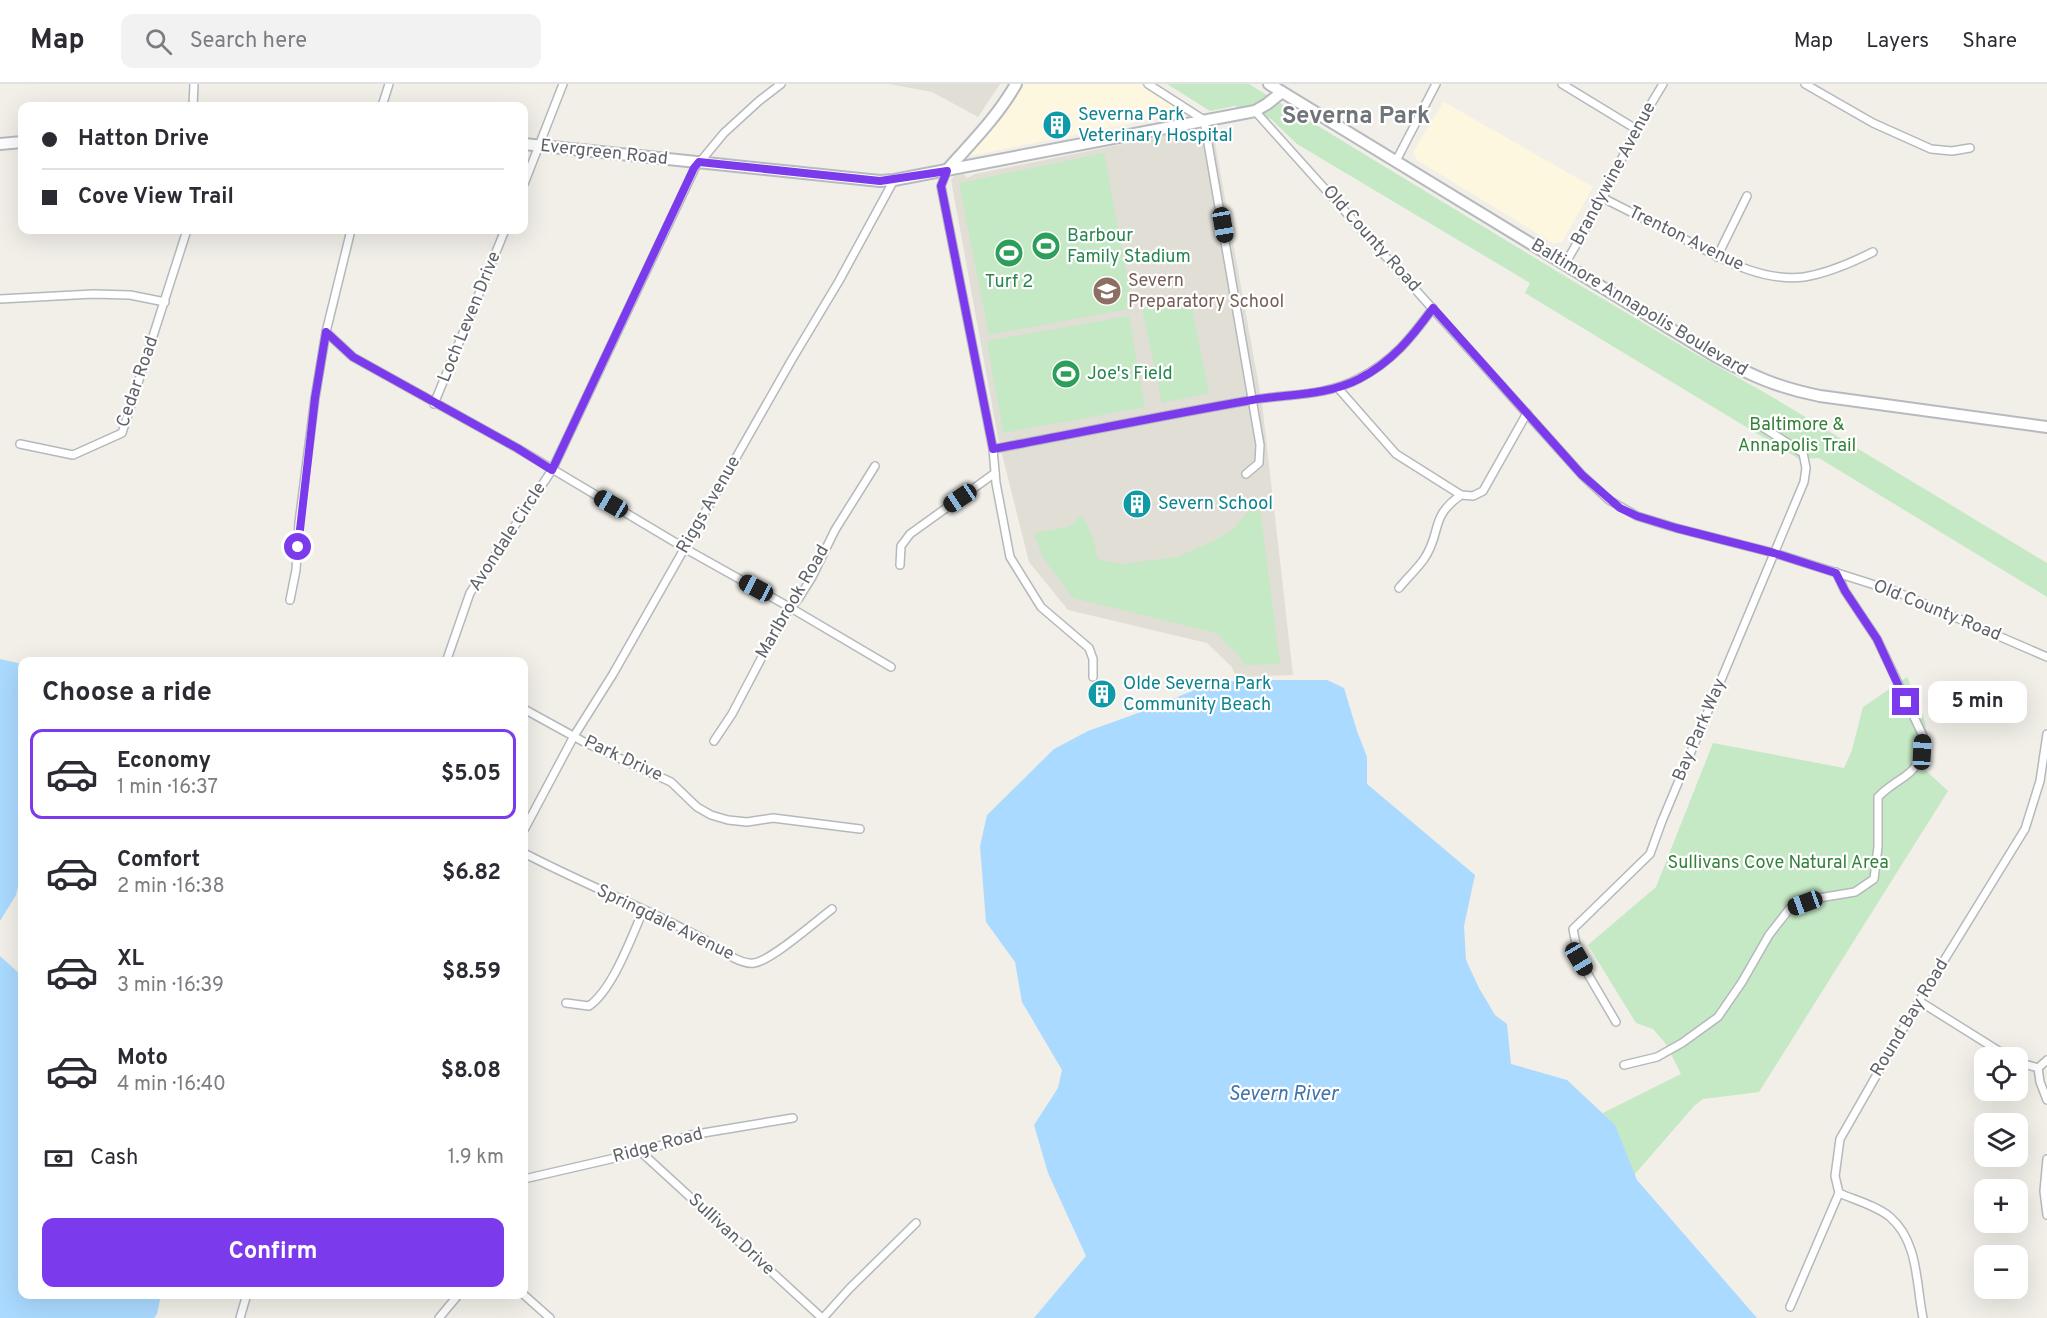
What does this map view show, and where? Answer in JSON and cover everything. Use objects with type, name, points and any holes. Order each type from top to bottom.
[{"type":"street","points":[[193,102],[194,84]]},
{"type":"street","points":[[383,102],[389,84]]},
{"type":"street","points":[[528,174],[563,84]]},
{"type":"street","name":"Avondale Circle","points":[[448,657],[470,593],[552,470],[694,168],[724,133],[782,84]]},
{"type":"street","points":[[1016,84],[990,121],[947,171],[941,186],[993,449],[1010,557],[1041,607],[1089,648],[1094,659],[1093,676]]},
{"type":"street","points":[[1148,84],[1204,120],[1260,445],[1258,463],[1246,474]]},
{"type":"street","name":"Baltimore Annapolis Boulevard","points":[[1269,84],[1715,356],[1771,384],[1820,396],[2047,427]]},
{"type":"street","points":[[1396,161],[1436,84]]},
{"type":"street","points":[[1562,84],[1636,129]]},
{"type":"street","name":"Brandywine Avenue","points":[[1565,264],[1603,198],[1636,129],[1664,84]]},
{"type":"street","points":[[1805,84],[1873,123],[1931,149],[1952,152],[1970,148]]},
{"type":"street","name":"Evergreen Road","points":[[528,145],[880,181],[947,171],[1255,111],[1282,92]]},
{"type":"street","name":"Old County Road","points":[[1255,111],[1592,485],[1624,510],[1676,528],[1774,553],[1897,592],[2047,657]]},
{"type":"street","points":[[0,144],[18,142]]},
{"type":"street","name":"Riggs Avenue","points":[[528,822],[574,736],[613,674],[806,334],[839,281],[894,180]]},
{"type":"street","points":[[1717,257],[1747,196]]},
{"type":"street","name":"Trenton Avenue","points":[[1603,198],[1717,257],[1754,272],[1779,277],[1799,277],[1826,272],[1873,252]]},
{"type":"street","name":"Cedar Road","points":[[20,444],[73,455],[122,433],[186,234]]},
{"type":"street","points":[[290,600],[296,570],[299,523],[315,398],[326,332],[350,234]]},
{"type":"street","name":"Loch Leven Drive","points":[[434,404],[503,234]]},
{"type":"street","points":[[0,299],[93,294],[130,295],[165,302]]},
{"type":"street","points":[[993,449],[1254,400],[1338,388],[1375,370],[1391,358],[1408,342],[1433,308]]},
{"type":"street","points":[[326,332],[353,357],[517,448],[891,667]]},
{"type":"street","points":[[1338,388],[1396,454],[1461,495],[1473,496],[1483,491],[1527,413]]},
{"type":"street","name":"Bay Park Way","points":[[1616,1022],[1579,959],[1573,929],[1650,854],[1666,810],[1804,482],[1806,468],[1803,453],[1764,428]]},
{"type":"street","name":"Marlbrook Road","points":[[714,741],[732,714],[764,652],[812,577],[835,530],[875,466]]},
{"type":"street","points":[[900,565],[901,546],[910,534],[995,472]]},
{"type":"street","points":[[1399,588],[1425,558],[1435,533],[1437,520],[1444,510],[1461,495]]},
{"type":"street","points":[[1624,1065],[1657,1057],[1682,1043],[1718,1017],[1742,982],[1769,935],[1790,908],[1819,898],[1855,892],[1875,879],[1878,847],[1878,796],[1889,786],[1914,771],[1922,752],[1923,736],[1877,639],[1845,591],[1836,573]]},
{"type":"street","name":"Park Drive","points":[[528,711],[574,736],[671,782],[697,807],[711,814],[729,820],[747,822],[772,818],[860,828]]},
{"type":"street","name":"Round Bay Road","points":[[1790,1308],[1839,1193],[1835,1176],[1840,1139],[1919,1001],[2025,829],[2040,781],[2047,734]]},
{"type":"street","name":"Springdale Avenue","points":[[528,855],[703,939],[741,961],[752,963],[778,950],[832,909]]},
{"type":"street","points":[[566,1003],[589,1006],[601,995],[643,911]]},
{"type":"street","points":[[1919,1001],[1992,1047]]},
{"type":"street","points":[[2038,1068],[2047,1060]]},
{"type":"street","points":[[2028,1065],[2038,1068]]},
{"type":"street","points":[[2038,1068],[2040,1083],[2047,1100]]},
{"type":"street","name":"Ridge Road","points":[[528,1178],[641,1152],[691,1135],[793,1118]]},
{"type":"street","name":"Sullivan Drive","points":[[641,1152],[822,1318]]},
{"type":"street","points":[[2047,1159],[2044,1191],[2047,1215]]},
{"type":"street","points":[[1839,1193],[1890,1216],[1899,1227],[1916,1264],[1923,1318]]},
{"type":"street","points":[[822,1318],[916,1223]]},
{"type":"street","points":[[528,1298],[550,1318]]},
{"type":"street","points":[[240,1318],[246,1299]]},
{"type":"street","points":[[439,1318],[455,1299]]},
{"type":"shaded area","points":[[889,84],[1000,84],[978,117],[932,92]]},
{"type":"shaded area","points":[[1014,84],[1141,84],[1186,112],[969,156]]},
{"type":"shaded area","points":[[1444,102],[1593,187],[1562,242],[1553,243],[1417,160],[1413,152]]},
{"type":"shaded area","name":"Severn Preparatory School","points":[[1212,126],[1262,403],[1293,675],[1236,677],[1232,667],[1207,643],[1068,610],[1029,562],[998,438],[951,180],[954,176],[964,174],[967,178],[975,174]]},
{"type":"green space","name":"Baltimore & Annapolis Trail","points":[[1167,84],[1249,84],[1573,281],[1769,395],[2047,563],[2047,597],[1819,458],[1799,459],[1525,293],[1530,283],[1297,144],[1271,119],[1235,106],[1210,111]]},
{"type":"green space","name":"Barbour Family Stadium","points":[[1104,153],[1133,308],[989,335],[959,183]]},
{"type":"green space","points":[[1190,298],[1209,393],[1162,403],[1142,308]]},
{"type":"green space","name":"Joe's Field","points":[[1129,316],[1145,407],[1003,433],[987,341]]},
{"type":"green space","points":[[1259,500],[1280,664],[1244,665],[1240,657],[1216,633],[1073,598],[1042,556],[1034,533],[1069,527],[1082,515],[1093,538],[1098,559],[1121,564],[1177,557],[1231,531]]},
{"type":"green space","name":"Sullivans Cove Natural Area","points":[[1907,677],[1921,710],[1926,731],[1927,742],[1920,765],[1948,791],[1759,1092],[1703,1099],[1695,1105],[1634,1175],[1599,1115],[1681,1074],[1666,1044],[1653,1029],[1636,1023],[1588,945],[1656,887],[1713,743],[1844,768],[1852,750],[1863,707]]},
{"type":"water","points":[[0,659],[18,663],[18,887],[16,895],[0,921]]},
{"type":"water","name":"Severn River","points":[[1327,680],[1344,688],[1367,757],[1367,784],[1475,875],[1464,926],[1466,960],[1495,1015],[1507,1024],[1511,1064],[1567,1080],[1615,1125],[1637,1180],[1757,1318],[1034,1318],[1086,1256],[1048,1173],[1034,1125],[1058,1088],[1062,1070],[1022,1002],[1015,962],[986,922],[980,846],[987,815],[1054,749],[1088,731],[1214,682]]},
{"type":"water","points":[[0,956],[18,972],[18,1299],[160,1299],[154,1318],[0,1318]]},
{"type":"place","name":"Severna Park Veterinary Hospital","points":[[1057,125]]},
{"type":"place","name":"Barbour Family Stadium","points":[[1046,246]]},
{"type":"place","name":"Turf 2","points":[[1009,253]]},
{"type":"place","name":"Severn Preparatory School","points":[[1107,291]]},
{"type":"place","name":"Joe's Field","points":[[1066,374]]},
{"type":"place","name":"Severn School","points":[[1137,504]]},
{"type":"place","name":"Olde Severna Park Community Beach","points":[[1102,694]]},
{"type":"district","name":"Severna Park","points":[[1356,117]]},
{"type":"route","points":[[298,547],[315,398],[326,332],[353,357],[517,448],[552,470],[694,168],[699,162],[880,181],[947,171],[941,186],[993,449],[1254,400],[1338,388],[1375,370],[1391,358],[1408,342],[1433,308],[1582,475],[1620,508],[1637,516],[1676,528],[1774,553],[1836,573],[1845,591],[1877,639],[1906,702]]}]
